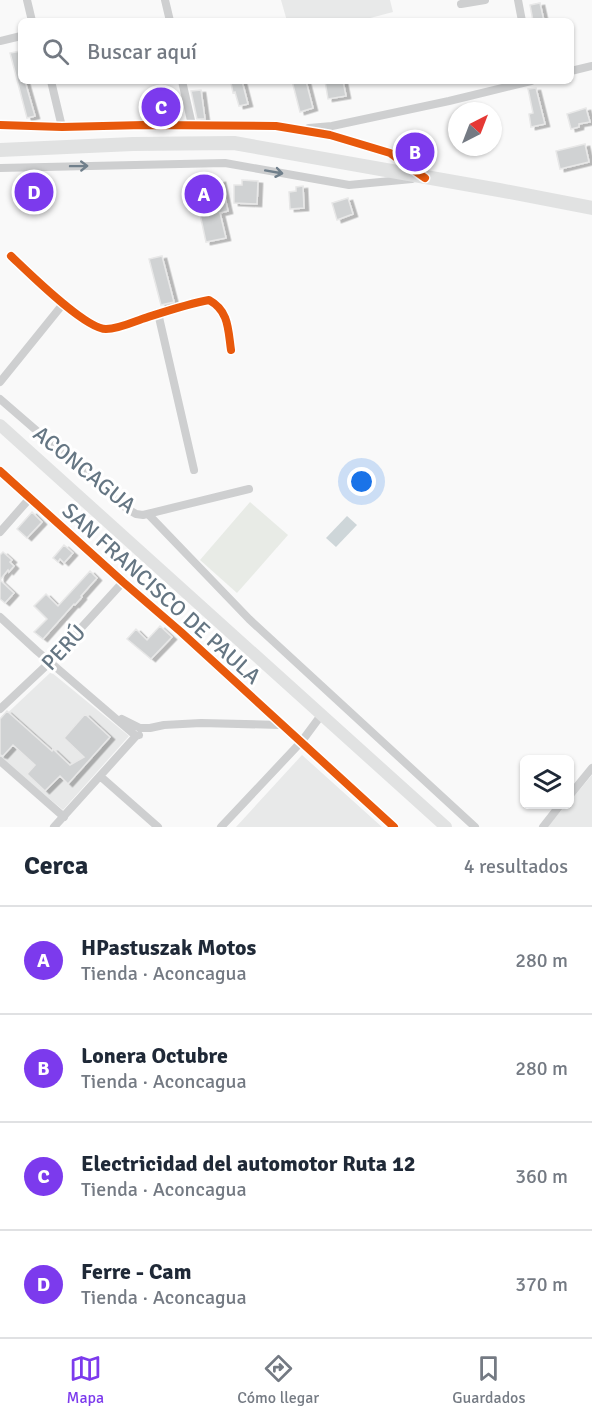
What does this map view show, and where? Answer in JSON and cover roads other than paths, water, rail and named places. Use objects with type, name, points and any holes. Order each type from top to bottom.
[{"type":"highway","points":[[0,151],[234,143],[592,208]]},
{"type":"main road","points":[[0,425],[446,827]]},
{"type":"street","points":[[27,0],[31,18]]},
{"type":"street","points":[[165,0],[169,18]]},
{"type":"street","points":[[461,4],[485,0]]},
{"type":"street","points":[[518,0],[521,18]]},
{"type":"street","points":[[0,40],[18,37]]},
{"type":"street","points":[[574,70],[592,66]]},
{"type":"street","points":[[52,84],[62,127]]},
{"type":"street","points":[[183,84],[192,125]]},
{"type":"street","points":[[297,129],[332,126],[519,84]]},
{"type":"street","points":[[0,125],[276,126],[330,135],[390,153],[425,178]]},
{"type":"street","points":[[0,168],[225,163],[349,185],[425,178]]},
{"type":"street","points":[[11,256],[63,304],[93,325],[104,329],[209,300],[216,304],[227,319],[231,350]]},
{"type":"street","points":[[0,382],[63,304]]},
{"type":"street","points":[[158,313],[194,470]]},
{"type":"street","name":"ACONCAGUA","points":[[0,399],[126,508],[136,514],[148,514],[249,489]]},
{"type":"street","name":"SAN FRANCISCO DE PAULA","points":[[0,471],[182,632],[393,827]]},
{"type":"street","points":[[0,532],[30,498]]},
{"type":"street","points":[[148,514],[249,619],[475,827]]},
{"type":"street","name":"PERÚ","points":[[0,709],[50,662],[123,582]]},
{"type":"street","points":[[0,617],[136,736]]},
{"type":"street","points":[[110,713],[140,728],[201,723],[281,725]]},
{"type":"street","points":[[221,827],[302,741],[322,714]]},
{"type":"street","points":[[54,827],[136,736],[150,728]]},
{"type":"street","points":[[0,761],[64,817]]},
{"type":"street","points":[[574,790],[592,768]]},
{"type":"street","points":[[100,776],[158,827]]},
{"type":"street","points":[[543,827],[557,809]]},
{"type":"place","name":"Electricidad del automotor Ruta 12","points":[[161,107]]},
{"type":"place","name":"Lonera Octubre","points":[[415,152]]},
{"type":"place","name":"Ferre - Cam","points":[[34,192]]},
{"type":"place","name":"HPastuszak Motos","points":[[204,194]]}]
